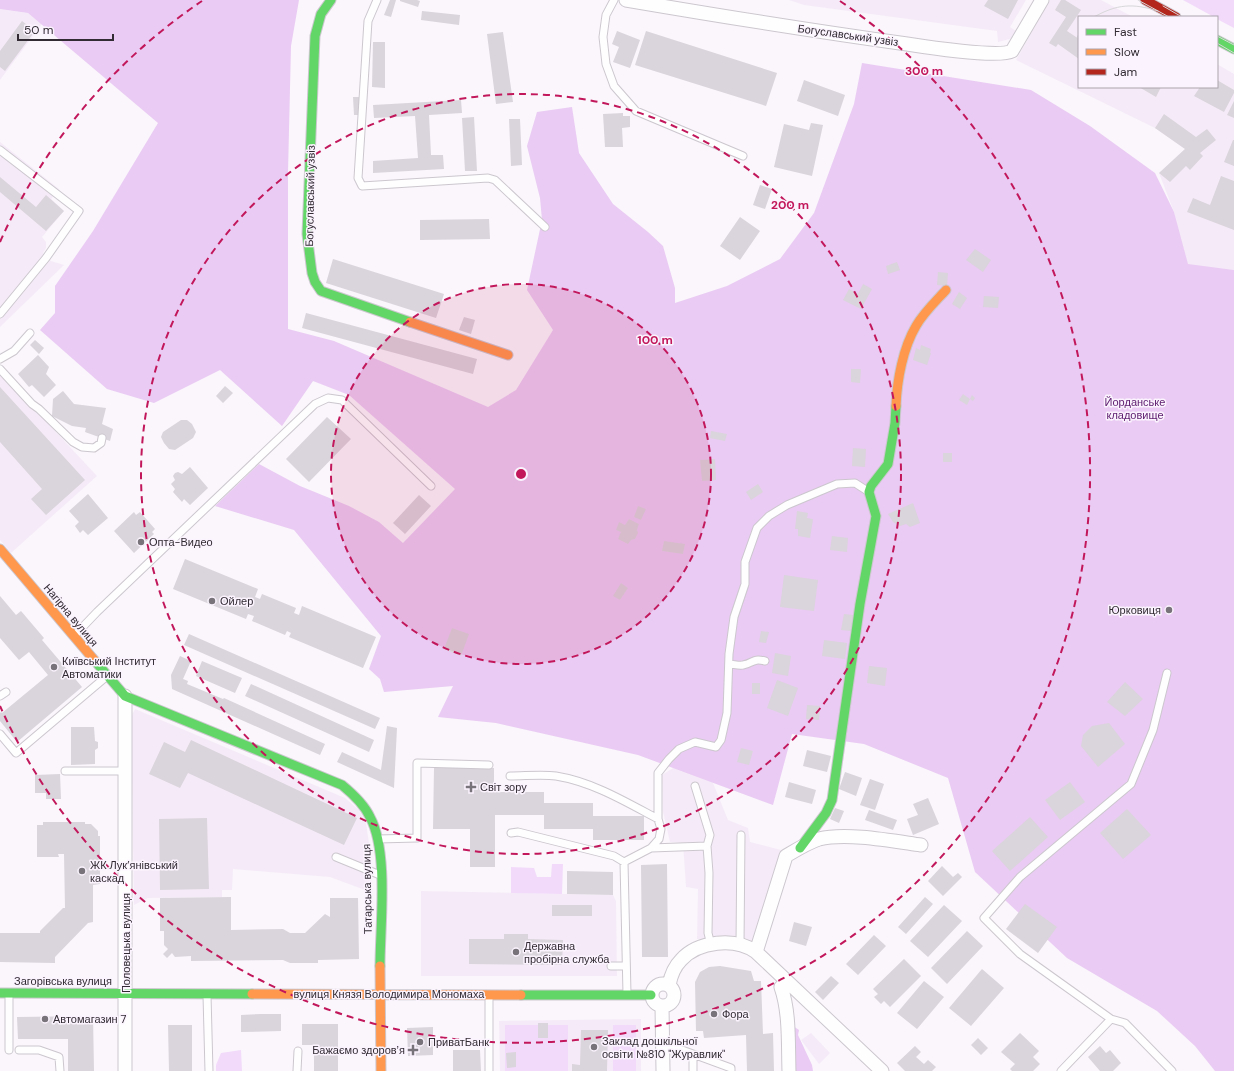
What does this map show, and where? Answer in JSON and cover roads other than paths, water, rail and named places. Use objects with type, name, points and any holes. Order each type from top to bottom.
[{"type":"street","name":"Богуславський узвіз","points":[[331,0],[321,14],[315,36],[307,234],[312,273],[316,282],[321,291],[508,356]]},
{"type":"street","name":"Богуславський узвіз","points":[[626,0],[809,30],[956,51],[1003,53],[1012,51],[1042,0]]},
{"type":"street","points":[[1145,0],[1174,16]]},
{"type":"street","points":[[1218,41],[1234,49]]},
{"type":"street","points":[[800,848],[826,812],[832,800],[860,604],[876,516],[869,492],[871,486],[888,464],[895,423],[897,388],[906,352],[916,326],[931,306],[946,290]]},
{"type":"street","name":"Нагірна вулиця","points":[[0,549],[125,696]]},
{"type":"street","name":"Половецька вулиця","points":[[125,696],[125,1071]]},
{"type":"street","name":"Татарська вулиця","points":[[125,696],[342,785],[356,796],[364,806],[373,823],[378,839],[380,875],[381,1071]]},
{"type":"street","points":[[756,952],[786,856],[819,839],[842,832],[922,845]]},
{"type":"street","points":[[669,984],[658,984],[653,988],[651,995],[656,1004],[662,1006],[669,1004],[674,996],[673,990],[669,984],[672,973],[681,959],[694,950],[711,945],[726,943],[740,944],[756,952],[882,1071]]},
{"type":"street","points":[[787,982],[781,987],[784,995],[787,1017],[789,1071]]},
{"type":"street","name":"Загорівська вулиця","points":[[4,993],[126,993]]},
{"type":"street","name":"вулиця Князя Володимира Мономаха","points":[[126,993],[651,995]]},
{"type":"street","points":[[662,1006],[663,1071]]},
{"type":"lane","points":[[377,0],[368,21],[358,178],[362,186],[488,178],[495,180],[545,227]]},
{"type":"lane","points":[[614,0],[606,15],[603,37],[606,64],[614,86],[636,111],[743,156]]},
{"type":"lane","points":[[0,150],[79,211],[46,258],[0,314]]},
{"type":"lane","points":[[0,359],[14,351],[30,333]]},
{"type":"lane","points":[[0,369],[32,404],[73,442],[82,447],[94,448],[101,443],[102,438]]},
{"type":"lane","points":[[74,636],[97,612],[310,409],[328,398],[342,400],[431,486]]},
{"type":"lane","points":[[652,848],[659,839],[661,829],[658,819],[658,773],[679,749],[695,742],[716,747],[721,740],[727,713],[729,664],[734,617],[745,584],[745,562],[757,528],[769,516],[787,505],[837,484],[855,484],[869,492]]},
{"type":"lane","points":[[729,664],[742,665],[751,660],[758,659],[765,661]]},
{"type":"lane","points":[[1167,673],[1153,730],[1131,784],[1020,878],[984,918],[1020,954],[1111,1019],[1125,1023],[1172,1071]]},
{"type":"lane","points":[[0,734],[16,753],[107,676]]},
{"type":"lane","points":[[378,839],[418,838],[418,763],[489,765]]},
{"type":"lane","points":[[65,771],[126,771]]},
{"type":"lane","points":[[510,776],[556,776],[589,785],[658,819]]},
{"type":"lane","points":[[695,786],[710,834],[707,846],[709,873],[708,933],[711,945]]},
{"type":"lane","points":[[511,833],[518,832],[614,856],[624,862]]},
{"type":"lane","points":[[740,944],[741,835]]},
{"type":"lane","points":[[624,862],[652,848],[707,846]]},
{"type":"lane","points":[[336,857],[380,875]]},
{"type":"lane","points":[[624,862],[627,995]]},
{"type":"lane","points":[[612,966],[626,966]]},
{"type":"lane","points":[[4,993],[9,1050]]},
{"type":"lane","points":[[206,993],[209,1071]]},
{"type":"lane","points":[[489,994],[489,1071]]},
{"type":"lane","points":[[1061,1071],[1111,1019]]},
{"type":"lane","points":[[663,1043],[730,1068],[731,1071]]},
{"type":"lane","points":[[19,1050],[39,1050],[59,1057],[60,1071]]},
{"type":"lane","points":[[297,1071],[298,1051]]},
{"type":"lane","points":[[693,1054],[693,1071]]},
{"type":"tram line","points":[[1138,0],[1167,16]]},
{"type":"tram line","points":[[1096,16],[1110,9],[1125,6],[1149,8],[1158,11]]},
{"type":"tram line","points":[[1163,6],[1180,16]]},
{"type":"tram line","points":[[1218,37],[1234,45]]},
{"type":"tram line","points":[[1218,44],[1234,53]]},
{"type":"place","name":"Опта-Видео","points":[[141,542]]},
{"type":"place","name":"Ойлер","points":[[212,601]]},
{"type":"place","name":"Юрковиця","points":[[1169,610]]},
{"type":"place","name":"Київський Інститут Автоматики","points":[[54,667]]},
{"type":"place","name":"Світ зору","points":[[471,787]]},
{"type":"place","name":"ЖК Лук’янівський каскад","points":[[82,871]]},
{"type":"place","name":"Державна пробірна служба","points":[[516,952]]},
{"type":"place","name":"Фора","points":[[714,1014]]},
{"type":"place","name":"Автомагазин 7","points":[[45,1019]]},
{"type":"place","name":"ПриватБанк","points":[[420,1042]]},
{"type":"place","name":"Заклад дошкільної освіти №810 \"Журавлик\"","points":[[594,1047]]},
{"type":"place","name":"Бажаємо здоровʼя","points":[[413,1050]]},
{"type":"park label","name":"Йорданське кладовище","points":[[1135,408]]}]
